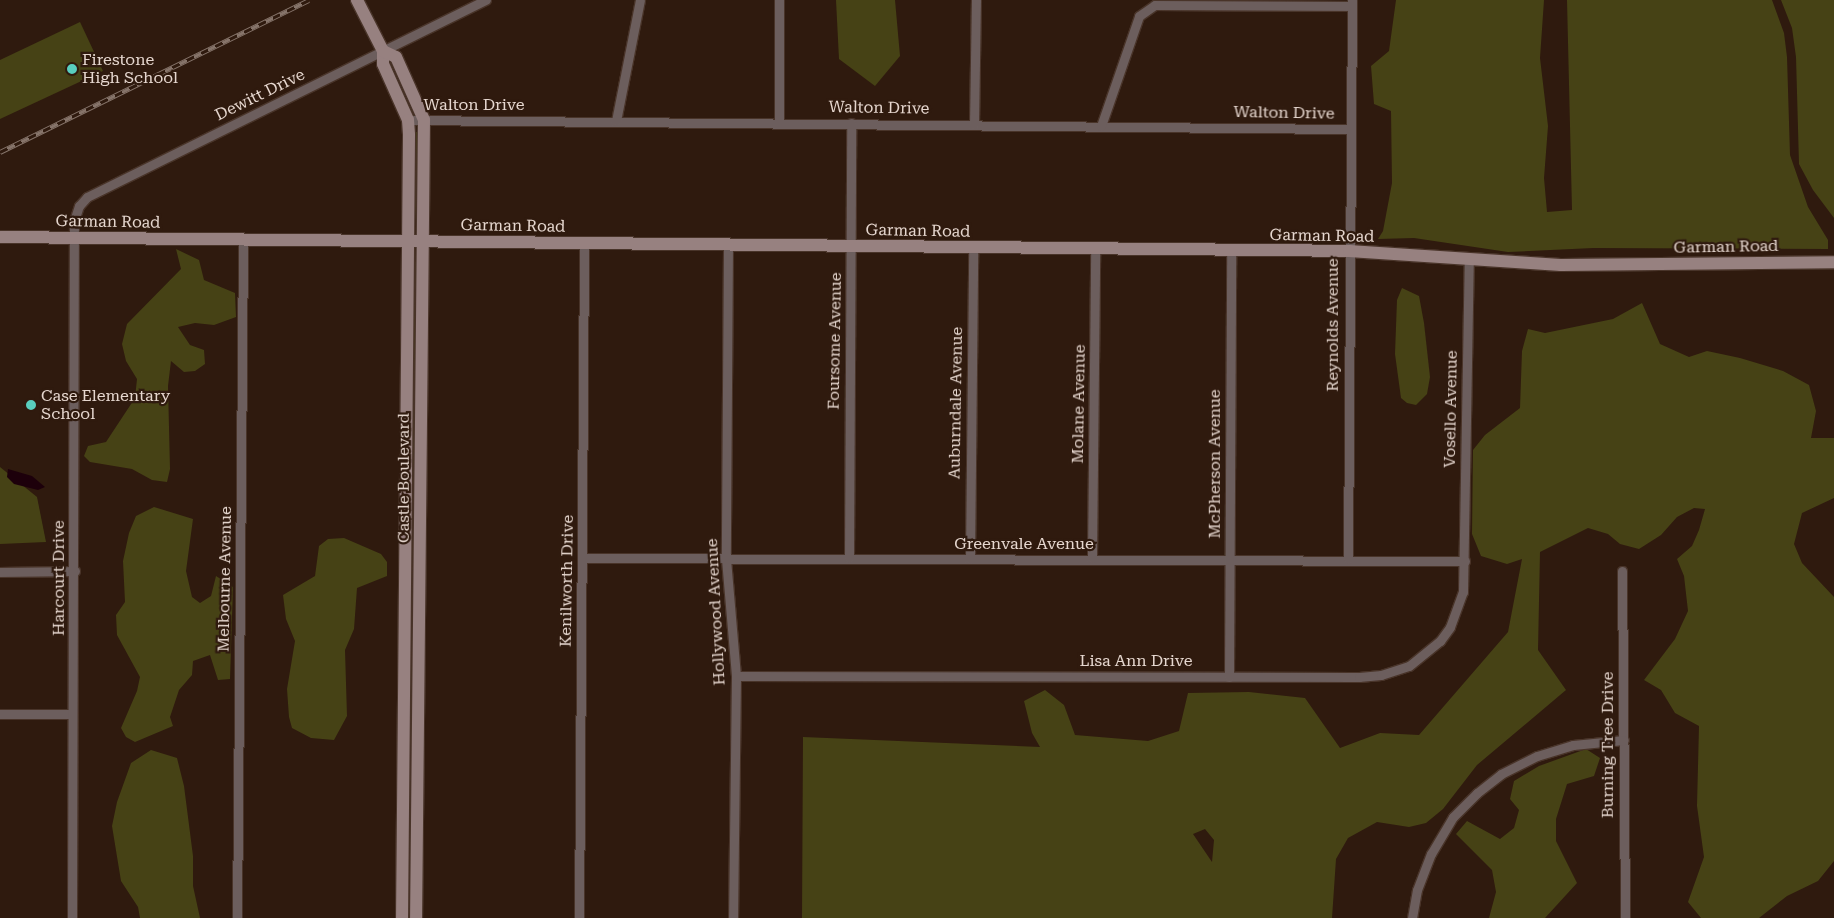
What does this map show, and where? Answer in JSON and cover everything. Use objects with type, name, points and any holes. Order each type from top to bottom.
[{"type":"street","name":"Castle Boulevard","points":[[358,0],[383,52],[383,64],[408,120],[402,918]]},
{"type":"street","name":"Dewitt Drive","points":[[74,237],[74,221],[79,206],[87,197],[486,0]]},
{"type":"street","points":[[616,121],[640,0]]},
{"type":"street","points":[[779,0],[779,122]]},
{"type":"street","points":[[974,125],[976,0]]},
{"type":"street","points":[[1101,126],[1139,16],[1155,5],[1352,3]]},
{"type":"street","name":"Reynolds Avenue","points":[[1348,560],[1352,3]]},
{"type":"street","name":"Castle Boulevard","points":[[383,52],[396,57],[424,120],[421,243],[416,918]]},
{"type":"street","name":"Walton Drive","points":[[408,120],[779,122],[1350,129]]},
{"type":"street","name":"Foursome Avenue","points":[[849,558],[852,123]]},
{"type":"street","name":"Garman Road","points":[[0,237],[1095,250],[1349,251],[1561,265],[1834,262]]},
{"type":"street","name":"Harcourt Drive","points":[[72,918],[72,714],[75,571],[74,237]]},
{"type":"street","name":"Melbourne Avenue","points":[[237,918],[244,240]]},
{"type":"street","name":"Kenilworth Drive","points":[[579,918],[584,558],[584,244]]},
{"type":"street","name":"Hollywood Avenue","points":[[728,245],[726,559],[736,676],[733,918]]},
{"type":"street","name":"Auburndale Avenue","points":[[970,559],[973,248]]},
{"type":"street","name":"Molane Avenue","points":[[1092,558],[1095,250]]},
{"type":"street","name":"McPherson Avenue","points":[[1229,676],[1231,251]]},
{"type":"street","name":"Vosello Avenue","points":[[1465,561],[1469,258]]},
{"type":"street","points":[[406,388],[421,388]]},
{"type":"street","name":"Greenvale Avenue","points":[[584,558],[1092,558],[1465,561]]},
{"type":"street","name":"Lisa Ann Drive","points":[[736,676],[1374,676],[1409,666],[1434,648],[1450,627],[1463,592],[1465,561]]},
{"type":"street","points":[[404,566],[420,567]]},
{"type":"street","points":[[0,572],[75,571]]},
{"type":"street","name":"Burning Tree Drive","points":[[1622,571],[1625,918]]},
{"type":"street","points":[[0,714],[72,714]]},
{"type":"street","points":[[1412,918],[1423,872],[1442,833],[1464,806],[1489,784],[1526,761],[1555,749],[1624,740]]},
{"type":"street","points":[[403,753],[418,753]]},
{"type":"shaded area","points":[[836,0],[895,0],[900,56],[875,86],[839,59]]},
{"type":"shaded area","points":[[1396,0],[1544,0],[1540,58],[1548,126],[1544,178],[1547,212],[1572,210],[1567,0],[1772,0],[1784,33],[1787,57],[1790,155],[1808,207],[1828,240],[1828,249],[1593,248],[1508,252],[1414,238],[1378,239],[1383,231],[1392,183],[1391,111],[1374,104],[1371,66],[1389,51]]},
{"type":"shaded area","points":[[1781,0],[1834,0],[1834,218],[1813,190],[1799,164],[1796,57],[1792,28]]},
{"type":"shaded area","points":[[80,22],[103,71],[0,119],[0,60]]},
{"type":"shaded area","points":[[413,131],[420,133],[415,222],[412,220]]},
{"type":"shaded area","points":[[176,249],[199,260],[204,280],[235,293],[236,317],[214,325],[195,323],[178,327],[190,345],[204,350],[205,364],[195,371],[184,372],[171,361],[168,386],[170,469],[167,482],[152,480],[132,469],[90,462],[84,456],[88,446],[106,442],[135,398],[137,379],[126,361],[122,344],[127,324],[181,269]]},
{"type":"shaded area","points":[[416,262],[416,381],[414,381],[411,263]]},
{"type":"shaded area","points":[[1402,288],[1419,296],[1424,323],[1430,377],[1427,394],[1416,405],[1407,403],[1401,398],[1395,354],[1397,300]]},
{"type":"shaded area","points":[[1642,303],[1660,344],[1689,357],[1707,351],[1740,358],[1783,371],[1809,385],[1816,411],[1811,438],[1834,438],[1834,498],[1802,513],[1794,544],[1802,563],[1834,597],[1834,861],[1818,881],[1787,896],[1759,918],[1701,918],[1688,902],[1704,857],[1697,806],[1699,726],[1675,713],[1661,690],[1644,680],[1675,639],[1688,611],[1684,576],[1677,559],[1692,546],[1699,530],[1705,509],[1694,508],[1677,517],[1661,535],[1639,549],[1620,544],[1608,534],[1588,528],[1540,552],[1538,650],[1566,690],[1477,765],[1443,809],[1426,823],[1409,827],[1377,822],[1348,838],[1336,859],[1332,918],[802,918],[803,737],[1040,747],[1032,733],[1024,701],[1045,690],[1064,705],[1075,735],[1148,741],[1179,731],[1188,693],[1249,692],[1305,698],[1340,748],[1380,733],[1419,735],[1508,632],[1522,559],[1507,564],[1481,556],[1472,534],[1473,450],[1485,435],[1520,408],[1522,351],[1528,329],[1545,333],[1613,319]],"holes":[[[1205,829],[1214,840],[1212,862],[1193,834]]]},
{"type":"shaded area","points":[[411,401],[416,403],[411,558]]},
{"type":"shaded area","points":[[0,467],[37,497],[46,542],[0,544]]},
{"type":"shaded area","points":[[8,469],[32,476],[45,487],[38,490],[14,484],[7,477]]},
{"type":"shaded area","points":[[154,507],[193,519],[186,571],[192,597],[200,603],[211,596],[216,576],[233,587],[230,679],[218,680],[210,655],[193,661],[192,675],[179,690],[170,717],[173,726],[135,742],[126,737],[121,728],[137,691],[140,677],[117,635],[116,615],[125,602],[123,561],[129,533],[136,516]]},
{"type":"shaded area","points":[[344,538],[381,554],[387,562],[387,576],[357,588],[354,629],[345,650],[347,716],[334,740],[311,738],[292,728],[289,717],[287,689],[295,641],[286,619],[283,595],[315,576],[319,546],[328,539]]},
{"type":"shaded area","points":[[411,577],[412,745],[409,746],[409,578]]},
{"type":"shaded area","points":[[1586,749],[1600,758],[1594,776],[1567,784],[1556,819],[1556,841],[1577,883],[1545,918],[1489,918],[1496,892],[1492,870],[1456,834],[1467,821],[1500,839],[1514,828],[1519,810],[1510,799],[1514,781],[1539,766]]},
{"type":"shaded area","points":[[151,750],[177,758],[184,786],[193,856],[193,886],[200,918],[140,918],[138,907],[121,881],[112,826],[117,802],[131,763]]},
{"type":"shaded area","points":[[412,765],[412,918],[405,918],[408,766]]},
{"type":"railway","points":[[0,152],[309,0]]},
{"type":"place","name":"Firestone High School","points":[[72,69]]},
{"type":"place","name":"Case Elementary School","points":[[31,405]]}]
